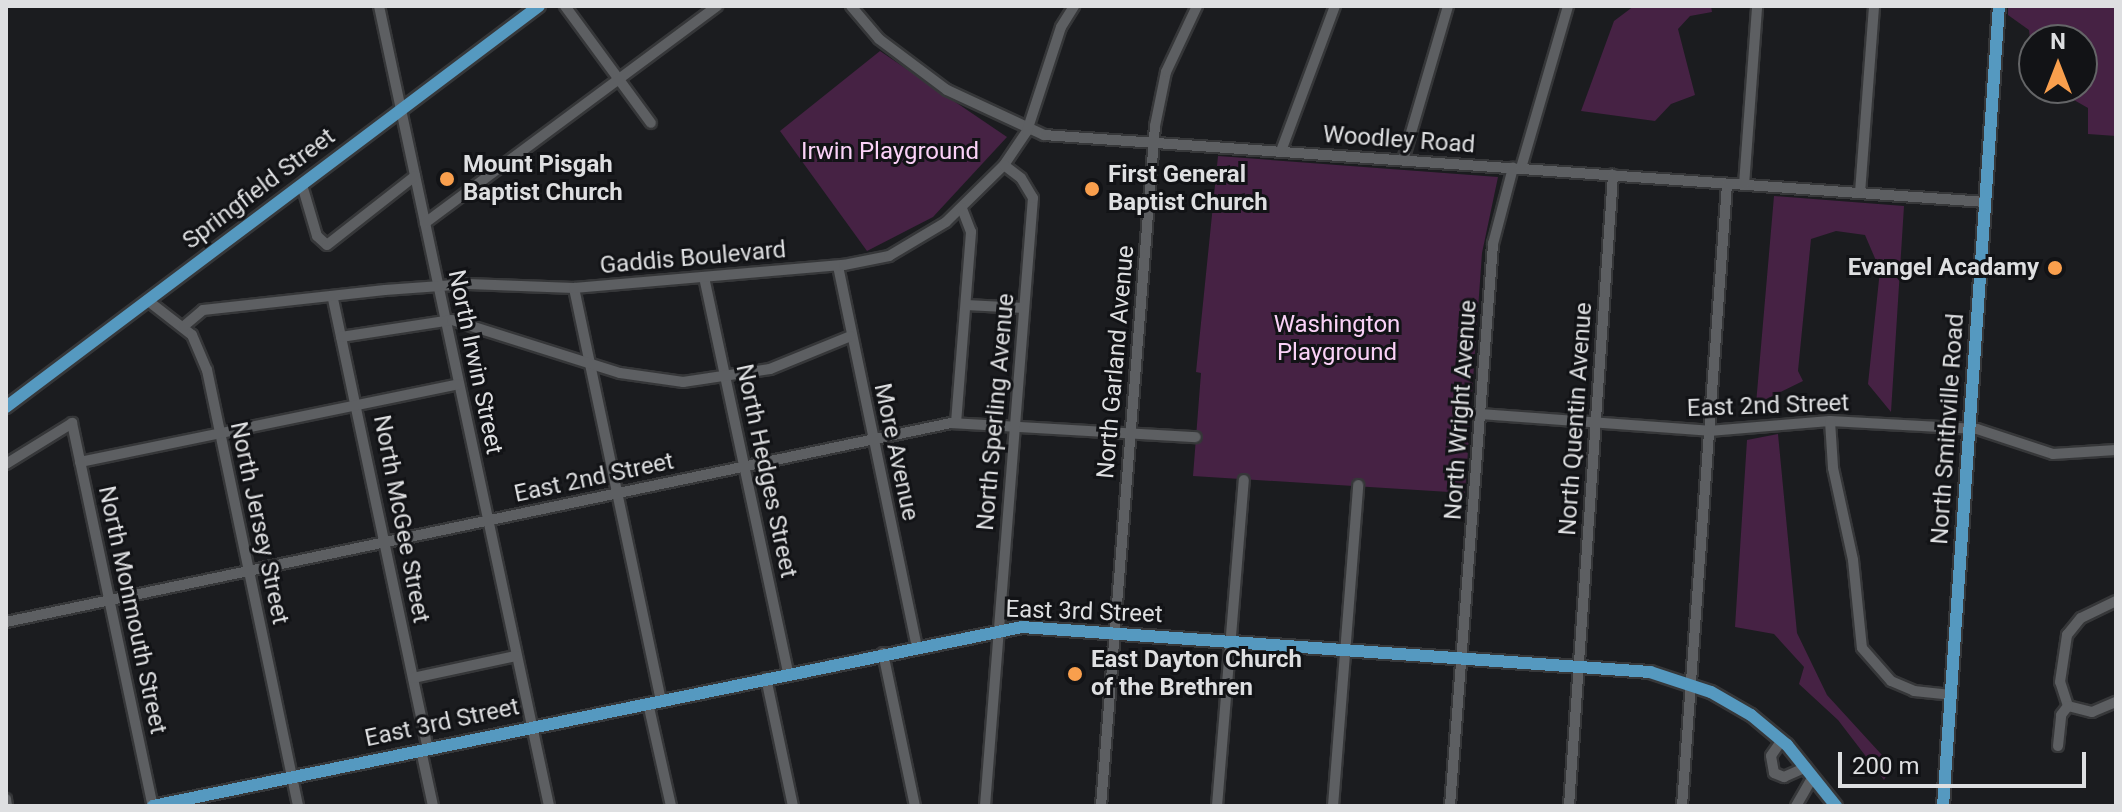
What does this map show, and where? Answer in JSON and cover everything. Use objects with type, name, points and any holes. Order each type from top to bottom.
[{"type":"main road","name":"Springfield Street","points":[[6,407],[539,6]]},
{"type":"main road","name":"North Smithville Road","points":[[1943,806],[1999,6]]},
{"type":"main road","name":"East 3rd Street","points":[[153,806],[1000,629],[1230,641],[1650,672],[1690,683],[1740,708],[1782,740],[1836,806]]},
{"type":"street","name":"North Irwin Street","points":[[379,6],[549,806]]},
{"type":"street","points":[[565,6],[651,123]]},
{"type":"street","points":[[425,223],[717,6]]},
{"type":"street","name":"Woodley Road","points":[[851,6],[871,31],[912,65],[966,101],[1027,131],[1154,143],[1985,202]]},
{"type":"street","name":"Gaddis Boulevard","points":[[184,326],[203,310],[438,286],[574,288],[838,266],[908,248],[962,208],[1004,165],[1027,131],[1061,27],[1074,6]]},
{"type":"street","name":"North Garland Avenue","points":[[1101,806],[1154,143],[1166,72],[1197,6]]},
{"type":"street","points":[[1281,151],[1335,6]]},
{"type":"street","points":[[1403,160],[1448,6]]},
{"type":"street","name":"North Wright Avenue","points":[[1450,806],[1493,244],[1568,6]]},
{"type":"street","points":[[1744,185],[1757,6]]},
{"type":"street","points":[[1860,193],[1874,6]]},
{"type":"street","name":"North Sperling Avenue","points":[[985,806],[1033,198],[1021,178],[1004,165]]},
{"type":"street","name":"North Quentin Avenue","points":[[1569,806],[1613,175]]},
{"type":"street","points":[[302,185],[317,236],[327,245],[415,176]]},
{"type":"street","points":[[1682,806],[1727,184]]},
{"type":"street","points":[[956,423],[971,232],[962,208]]},
{"type":"street","name":"More Avenue","points":[[838,266],[917,646]]},
{"type":"street","name":"North Hedges Street","points":[[704,277],[788,673]]},
{"type":"street","points":[[574,288],[617,494],[671,806]]},
{"type":"street","name":"North McGee Street","points":[[333,299],[413,678],[433,806]]},
{"type":"street","name":"North Jersey Street","points":[[147,300],[184,326],[203,359],[298,806]]},
{"type":"street","points":[[966,305],[1024,308]]},
{"type":"street","points":[[341,337],[446,320],[588,363],[662,381],[726,378],[794,361],[851,336]]},
{"type":"street","points":[[80,462],[459,384]]},
{"type":"street","name":"East 2nd Street","points":[[1480,414],[1709,431],[1830,421],[1970,429],[2003,434],[2053,454],[2116,450]]},
{"type":"street","points":[[1830,421],[1831,457],[1853,560],[1862,648],[1891,681],[1914,691],[1951,695]]},
{"type":"street","name":"North Monmouth Street","points":[[6,464],[72,423],[153,806]]},
{"type":"street","name":"East 2nd Street","points":[[6,622],[956,423],[1196,437]]},
{"type":"street","points":[[1217,806],[1244,480]]},
{"type":"street","points":[[1333,806],[1358,485]]},
{"type":"street","points":[[2068,706],[2060,682],[2067,635],[2081,618],[2116,601]]},
{"type":"street","points":[[883,653],[915,806]]},
{"type":"street","points":[[413,678],[516,656]]},
{"type":"street","points":[[766,678],[793,806]]},
{"type":"street","points":[[2068,706],[2092,712],[2116,702]]},
{"type":"street","points":[[2058,746],[2061,715],[2068,706]]},
{"type":"street","points":[[1782,740],[1771,756],[1774,773],[1784,777],[1809,772]]},
{"type":"street","points":[[1796,806],[1809,772]]},
{"type":"street","points":[[6,799],[7,806]]},
{"type":"green space","points":[[1634,6],[1711,6],[1712,12],[1690,16],[1678,29],[1695,95],[1671,104],[1655,121],[1581,111],[1614,21]]},
{"type":"green space","points":[[2008,6],[2116,6],[2116,136],[2088,134],[2088,108],[2081,104],[2098,104],[2098,24],[2021,24],[2008,15]]},
{"type":"green space","name":"Irwin Playground","points":[[880,51],[1007,137],[933,217],[867,251],[780,131]]},
{"type":"green space","name":"Washington Playground","points":[[1218,156],[1498,177],[1482,253],[1465,493],[1193,476],[1201,373],[1196,372]]},
{"type":"green space","points":[[1774,196],[1904,206],[1891,412],[1868,384],[1880,270],[1865,235],[1836,231],[1811,239],[1798,371],[1803,381],[1756,404]]},
{"type":"green space","points":[[1778,434],[1797,633],[1827,695],[1892,766],[1884,780],[1838,720],[1799,684],[1804,667],[1774,634],[1735,627],[1747,440]]},
{"type":"place","name":"Mount Pisgah Baptist Church","points":[[447,179]]},
{"type":"place","name":"First General Baptist Church","points":[[1092,189]]},
{"type":"place","name":"Evangel Acadamy","points":[[2055,268]]},
{"type":"place","name":"East Dayton Church of the Brethren","points":[[1075,674]]}]
